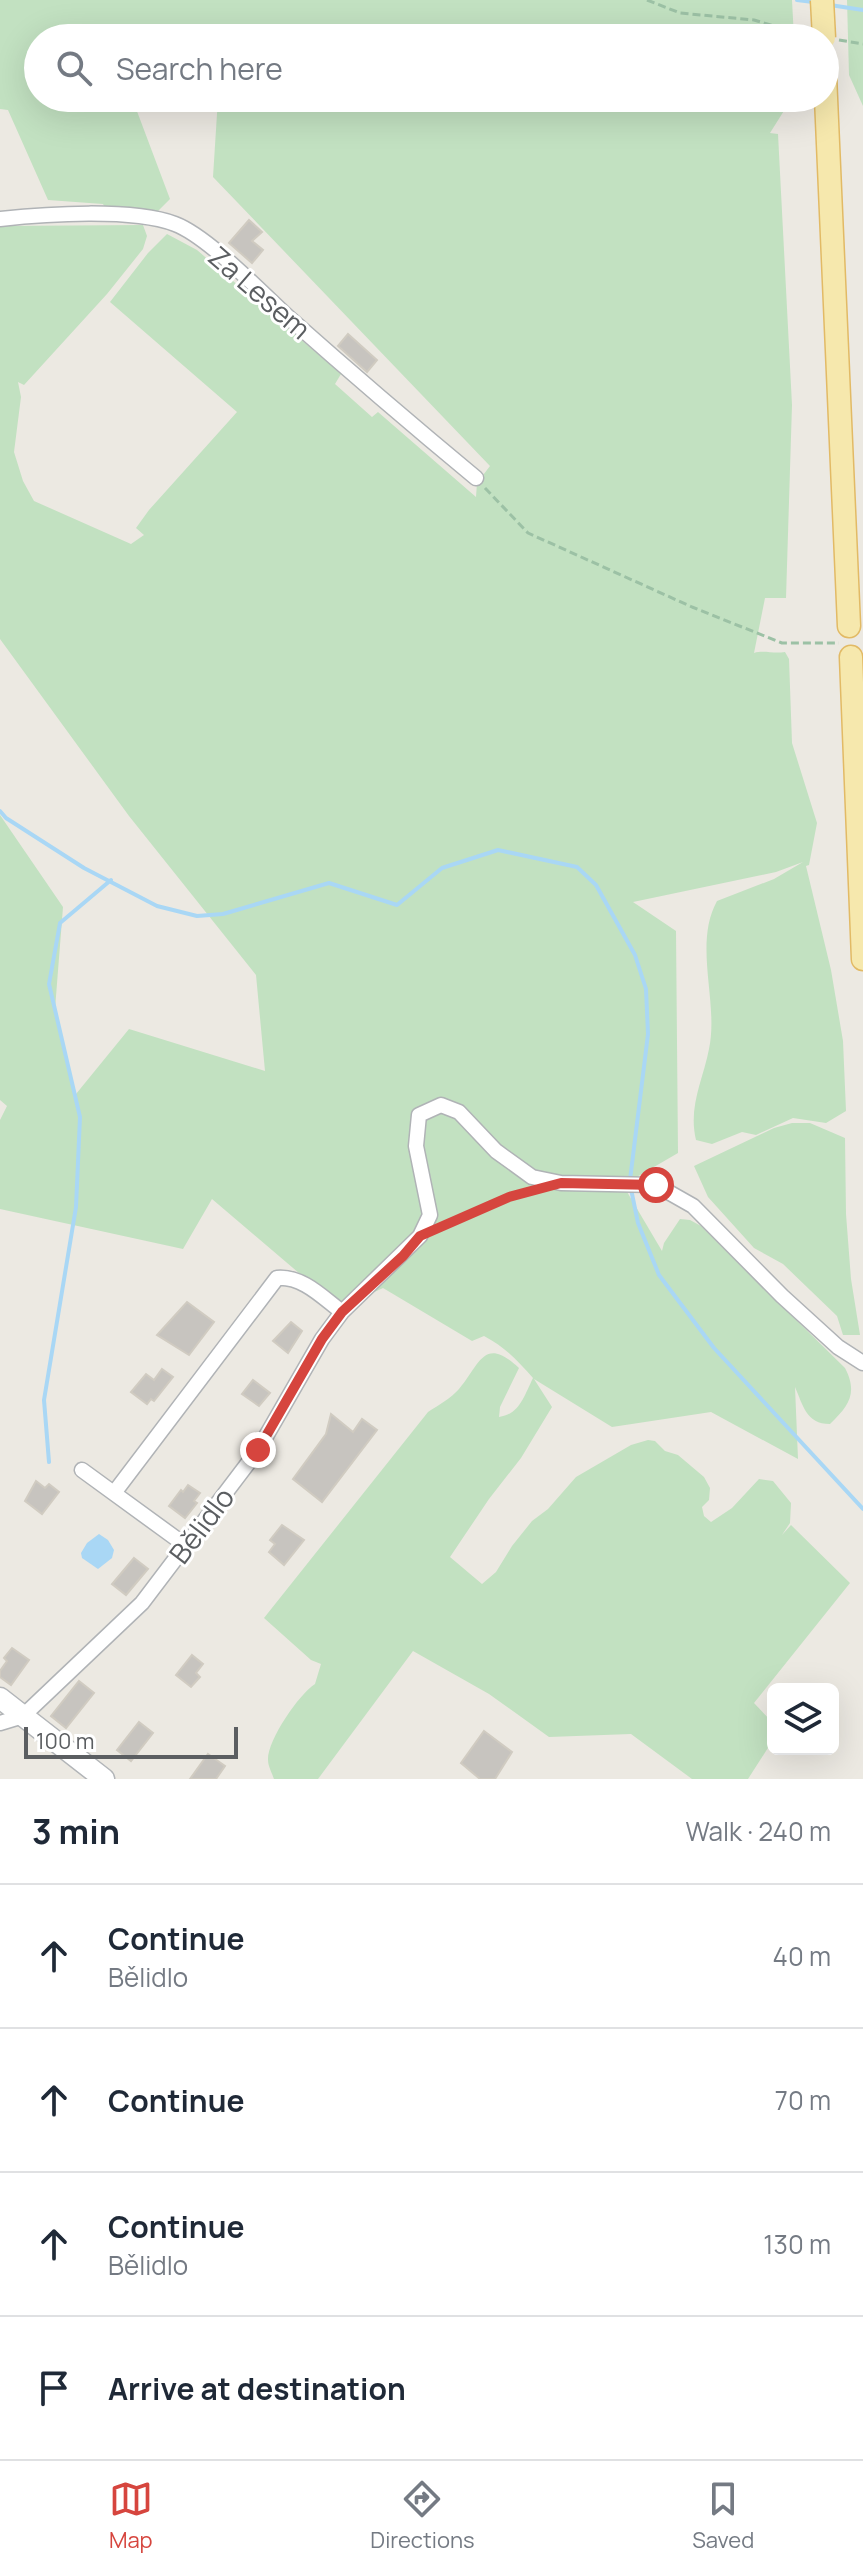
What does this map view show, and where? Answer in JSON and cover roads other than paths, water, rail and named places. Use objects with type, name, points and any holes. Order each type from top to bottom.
[{"type":"main road","points":[[822,0],[823,24]]},
{"type":"main road","points":[[827,112],[863,959]]},
{"type":"street","name":"Za Lesem","points":[[0,219],[46,214],[146,216],[177,224],[216,251],[345,367],[476,478]]},
{"type":"street","name":"Bělidlo","points":[[23,1716],[142,1603],[258,1450],[322,1339],[342,1312],[403,1256],[420,1236],[430,1215],[416,1146],[419,1115],[441,1105],[459,1112],[496,1151],[532,1177],[561,1183],[656,1185],[693,1206],[782,1296],[838,1347],[863,1363]]},
{"type":"street","points":[[114,1493],[277,1278],[290,1277],[304,1283],[342,1312]]},
{"type":"street","points":[[82,1470],[185,1545]]},
{"type":"street","points":[[0,1698],[104,1779]]},
{"type":"street","points":[[0,1723],[23,1716]]},
{"type":"water","points":[[99,1534],[108,1540],[114,1550],[112,1558],[98,1569],[82,1558],[81,1553],[87,1543]]},
{"type":"waterway","points":[[797,0],[813,2]]},
{"type":"waterway","points":[[830,5],[863,10]]},
{"type":"waterway","points":[[0,811],[6,818],[84,868],[157,906],[197,916],[223,914],[329,883],[397,905],[442,868],[498,850],[577,867],[596,885],[635,955],[646,989],[648,1034],[630,1180]]},
{"type":"waterway","points":[[49,1462],[44,1400],[76,1207],[80,1117],[49,984],[60,923],[111,880]]},
{"type":"waterway","points":[[631,1189],[638,1223],[659,1275],[714,1348],[863,1509]]}]
